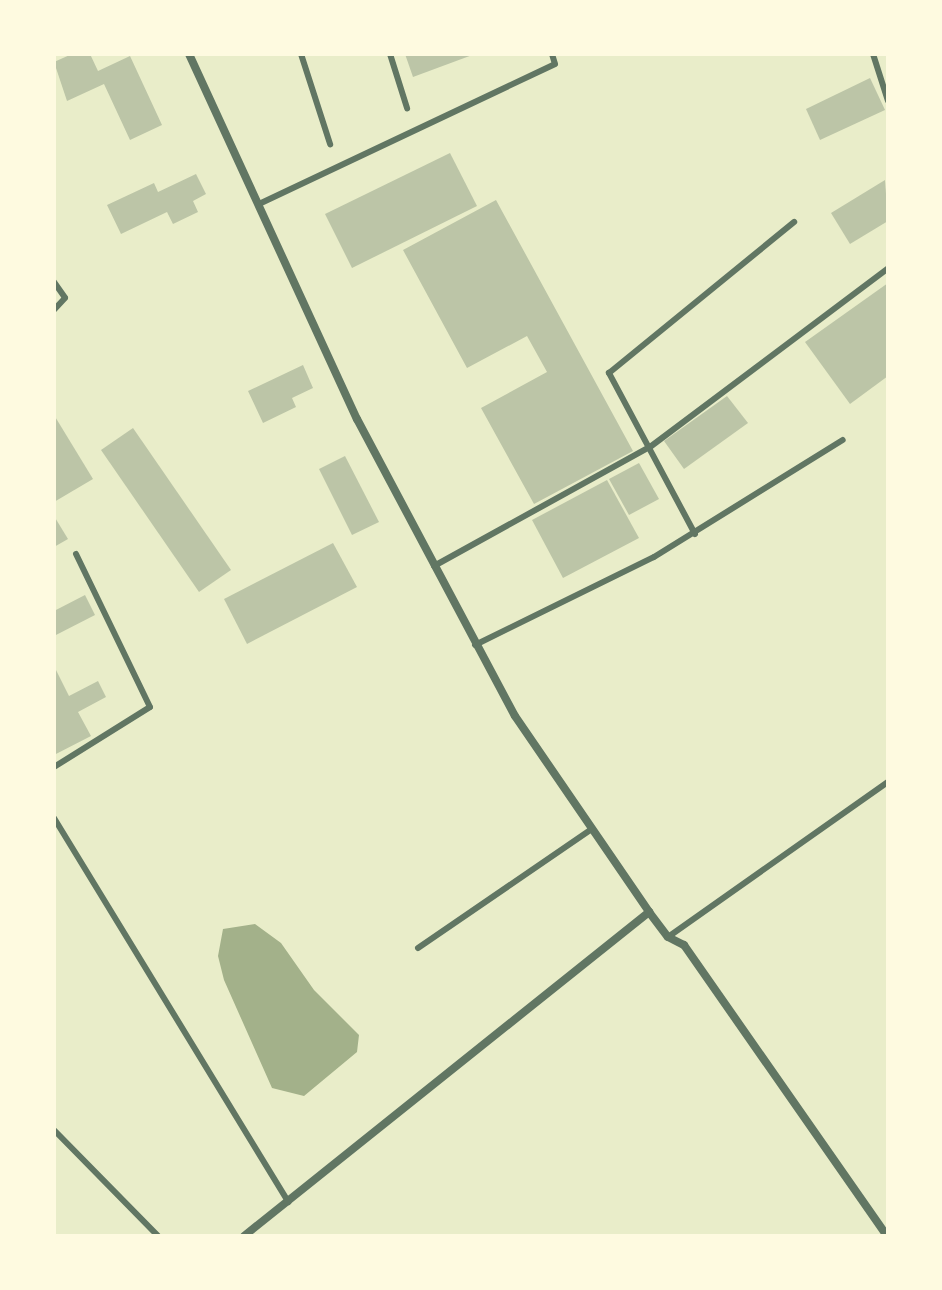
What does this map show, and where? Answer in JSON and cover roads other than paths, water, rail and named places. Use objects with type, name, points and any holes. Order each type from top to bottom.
[{"type":"street","points":[[189,54],[357,419],[475,645],[592,829],[649,912],[668,937],[684,945],[887,1236]]},
{"type":"street","points":[[244,1236],[649,912]]},
{"type":"lane","points":[[301,54],[330,144]]},
{"type":"lane","points":[[390,54],[407,108]]},
{"type":"lane","points":[[259,204],[555,64],[552,54]]},
{"type":"lane","points":[[873,54],[888,101]]},
{"type":"lane","points":[[695,534],[609,373],[794,222]]},
{"type":"lane","points":[[433,567],[650,447],[888,268]]},
{"type":"lane","points":[[54,282],[65,298],[54,310]]},
{"type":"lane","points":[[475,645],[695,534],[843,440]]},
{"type":"lane","points":[[54,767],[150,707],[76,554]]},
{"type":"lane","points":[[668,937],[888,782]]},
{"type":"lane","points":[[54,818],[288,1202]]},
{"type":"lane","points":[[418,948],[592,829]]},
{"type":"lane","points":[[54,1130],[158,1236]]}]
